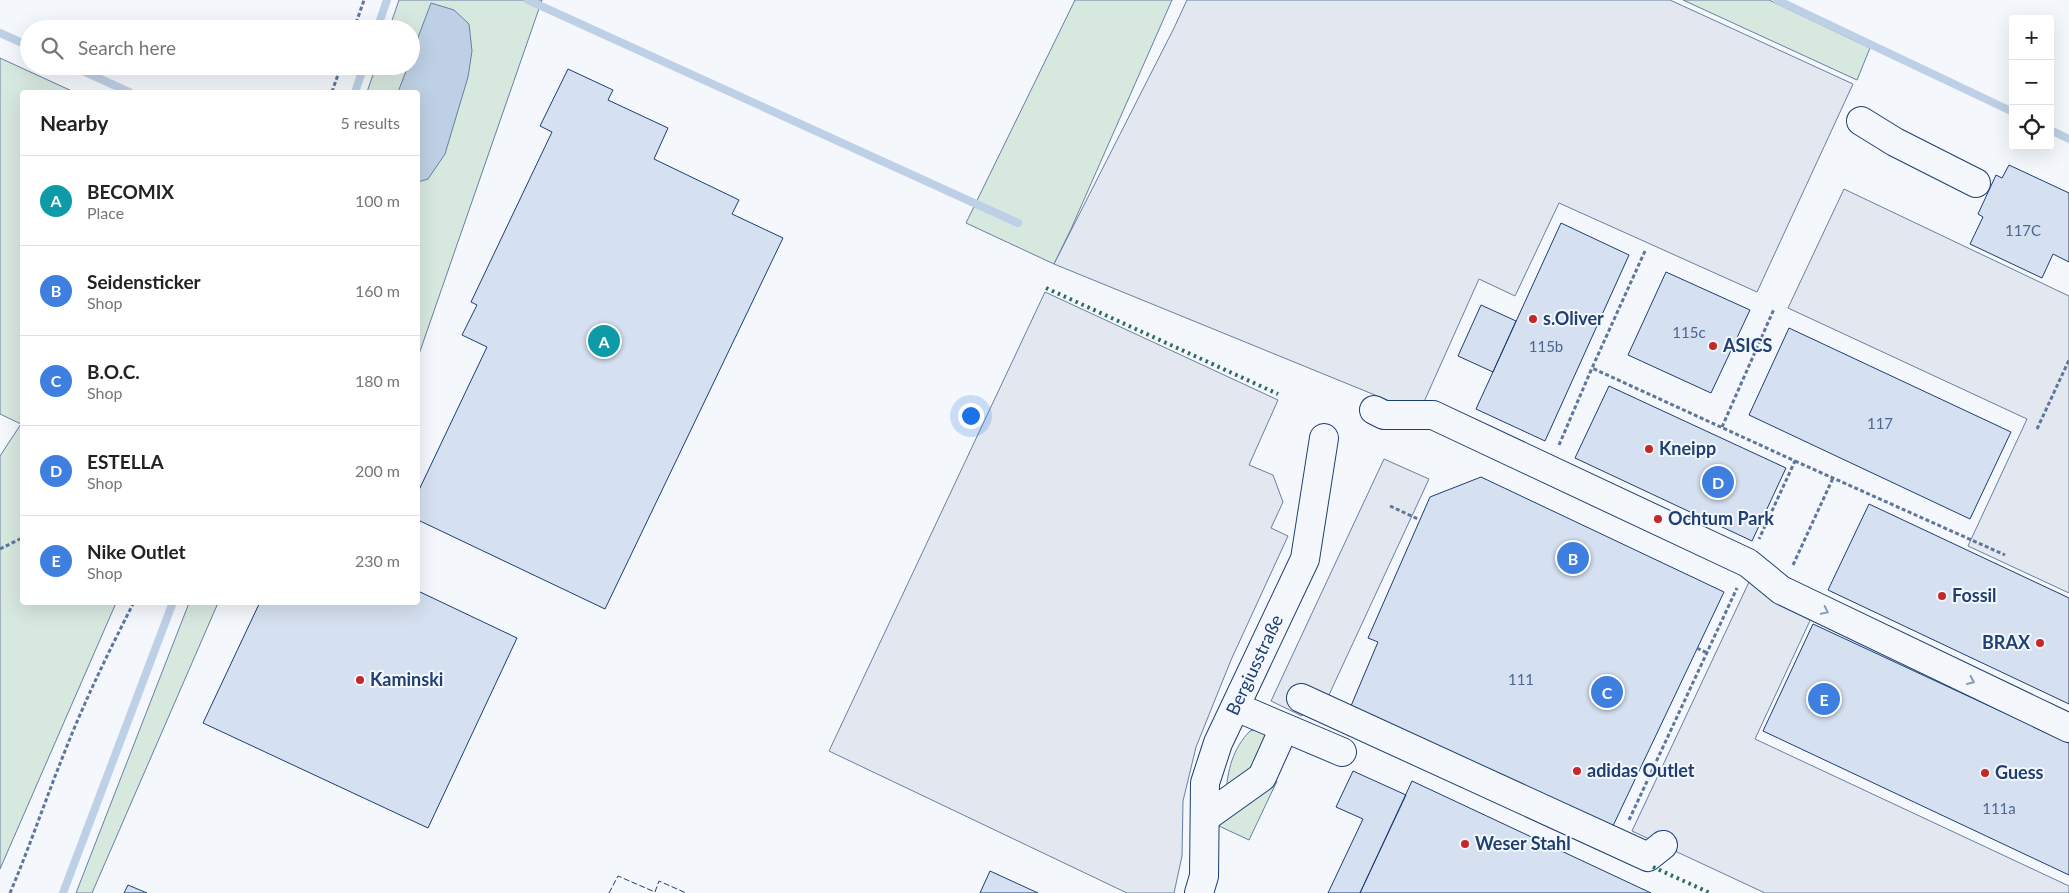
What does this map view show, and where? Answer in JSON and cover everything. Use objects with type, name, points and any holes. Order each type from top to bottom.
[{"type":"street","points":[[1861,121],[1895,142],[1976,183]]},
{"type":"street","points":[[1374,410],[1384,414],[1433,415],[1748,563],[1781,590],[2069,728]]},
{"type":"street","name":"Bergiusstraße","points":[[1207,891],[1204,876],[1205,783],[1218,742],[1304,559],[1324,438]]},
{"type":"street","points":[[1302,698],[1648,857],[1663,845]]},
{"type":"street","points":[[1236,707],[1342,752]]},
{"type":"street","points":[[1206,817],[1262,777],[1284,728]]},
{"type":"path","points":[[357,20],[364,0]]},
{"type":"path","points":[[333,90],[338,75]]},
{"type":"path","points":[[1722,427],[1774,309]]},
{"type":"path","points":[[2036,430],[2069,360]]},
{"type":"path","points":[[1548,469],[1592,368]]},
{"type":"path","points":[[1795,461],[2005,555]]},
{"type":"path","points":[[1781,590],[1833,478]]},
{"type":"path","points":[[1390,506],[1420,520]]},
{"type":"path","points":[[0,549],[20,539]]},
{"type":"path","points":[[10,893],[31,844],[64,751],[107,653],[132,605]]},
{"type":"path","points":[[1697,648],[1707,652]]},
{"type":"shaded area","points":[[399,0],[542,0],[420,351],[420,90],[368,90],[373,75],[420,75],[420,20],[392,20]]},
{"type":"shaded area","points":[[1075,0],[1172,0],[1054,264],[966,223]]},
{"type":"shaded area","points":[[1187,0],[1670,0],[1853,84],[1757,292],[1559,203],[1515,296],[1479,279],[1419,413],[1054,264]]},
{"type":"shaded area","points":[[1683,0],[1769,0],[1870,48],[1857,80]]},
{"type":"shaded area","points":[[0,58],[20,67],[20,75],[37,75],[70,90],[20,90],[20,424],[0,414]]},
{"type":"shaded area","points":[[1844,189],[2069,296],[2069,593],[1968,546],[2027,419],[1788,308]]},
{"type":"shaded area","points":[[1045,292],[1278,400],[1249,465],[1273,475],[1283,502],[1271,528],[1288,536],[1231,660],[1196,747],[1183,801],[1182,856],[1174,893],[1127,893],[829,751]]},
{"type":"shaded area","points":[[20,426],[20,605],[115,605],[0,869],[0,456]]},
{"type":"shaded area","points":[[1384,459],[1429,479],[1328,697],[1314,691],[1302,716],[1271,701]]},
{"type":"shaded area","points":[[1749,582],[1814,612],[1755,739],[2069,886],[2069,893],[1765,893],[1632,831]]},
{"type":"shaded area","points":[[188,605],[217,605],[92,893],[76,893]]},
{"type":"shaded area","points":[[1261,728],[1274,734],[1257,771],[1226,795],[1228,777],[1235,752],[1250,731]]},
{"type":"shaded area","points":[[1277,781],[1249,840],[1219,826],[1225,814]]},
{"type":"water","points":[[431,3],[454,10],[469,24],[472,51],[468,77],[445,154],[428,179],[420,181],[420,90],[399,90],[405,75],[420,75],[420,32]]},
{"type":"building","points":[[568,69],[613,90],[608,100],[668,128],[654,159],[739,200],[732,214],[783,238],[605,609],[420,521],[420,488],[487,347],[462,335],[477,305],[471,302],[552,132],[540,126]]},
{"type":"building","points":[[2009,165],[2069,193],[2069,262],[2053,254],[2042,278],[1970,244],[1983,217],[1978,214],[1996,175],[2002,178]]},
{"type":"building","points":[[1561,223],[1629,255],[1545,441],[1476,409]]},
{"type":"building","points":[[1666,272],[1750,310],[1711,393],[1628,355]]},
{"type":"building","points":[[1481,305],[1516,321],[1493,372],[1458,356]]},
{"type":"building","points":[[1789,328],[2011,432],[1970,519],[1749,415]]},
{"type":"building","points":[[1609,386],[1786,468],[1752,541],[1575,458]]},
{"type":"building","points":[[1481,477],[1724,592],[1611,830],[1348,713],[1378,642],[1368,638],[1430,497]]},
{"type":"building","points":[[1869,504],[2069,598],[2069,704],[1828,590]]},
{"type":"building","name":"Kaminski","points":[[420,592],[517,638],[428,828],[203,723],[259,605],[420,605]]},
{"type":"building","points":[[1813,624],[2069,743],[2069,875],[1763,731]]},
{"type":"building","points":[[1353,771],[1406,795],[1360,893],[1328,893],[1363,819],[1336,807]]},
{"type":"building","name":"Weser Stahl","points":[[1412,781],[1651,893],[1360,893]]},
{"type":"building","points":[[990,871],[1038,893],[980,893]]},
{"type":"building","points":[[128,885],[147,893],[124,893]]},
{"type":"waterway","points":[[380,20],[387,0]]},
{"type":"waterway","points":[[528,0],[1018,223]]},
{"type":"waterway","points":[[1777,0],[2009,110]]},
{"type":"waterway","points":[[0,33],[20,42]]},
{"type":"waterway","points":[[92,75],[125,90]]},
{"type":"waterway","points":[[356,90],[361,75]]},
{"type":"waterway","points":[[2054,132],[2069,139]]},
{"type":"waterway","points":[[63,893],[172,605]]},
{"type":"hedge","points":[[1046,288],[1278,394]]},
{"type":"hedge","points":[[1653,867],[1710,893]]},
{"type":"fence","points":[[609,893],[618,876],[655,892],[659,881],[686,893]]},
{"type":"place","name":"s.Oliver","points":[[1533,319]]},
{"type":"place","name":"BECOMIX","points":[[604,341]]},
{"type":"place","name":"ASICS","points":[[1713,346]]},
{"type":"place","name":"Kneipp","points":[[1649,449]]},
{"type":"place","name":"ESTELLA","points":[[1718,482]]},
{"type":"place","name":"Ochtum Park","points":[[1658,519]]},
{"type":"place","name":"Seidensticker","points":[[1573,558]]},
{"type":"place","name":"Fossil","points":[[1942,596]]},
{"type":"place","name":"BRAX","points":[[2040,643]]},
{"type":"place","name":"Kaminski","points":[[360,680]]},
{"type":"place","name":"B.O.C.","points":[[1607,692]]},
{"type":"place","name":"Nike Outlet","points":[[1824,699]]},
{"type":"place","name":"adidas Outlet","points":[[1577,771]]},
{"type":"place","name":"Guess","points":[[1985,773]]},
{"type":"place","name":"Weser Stahl","points":[[1465,844]]}]
